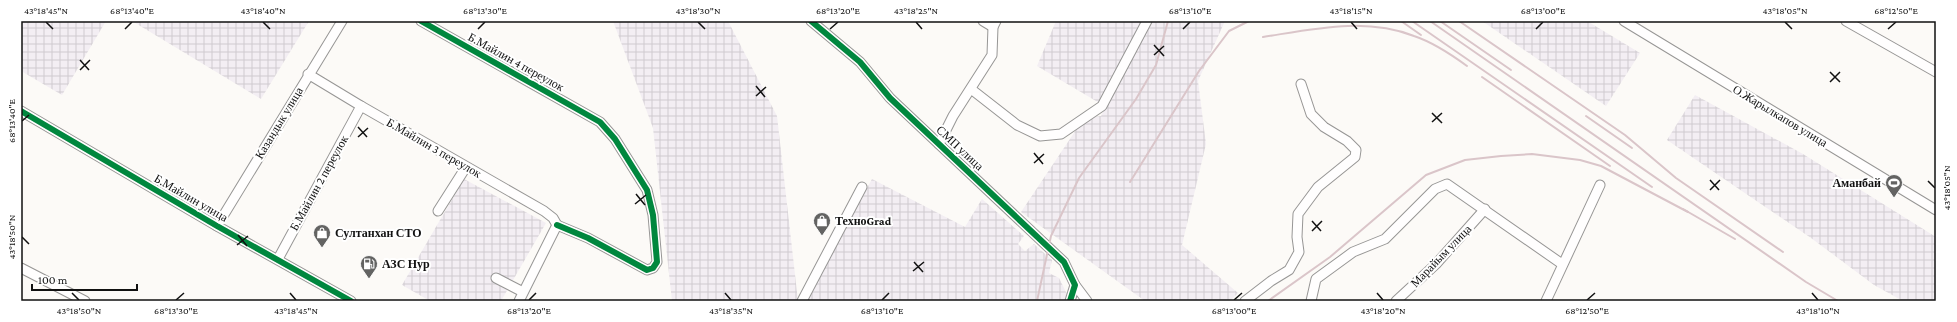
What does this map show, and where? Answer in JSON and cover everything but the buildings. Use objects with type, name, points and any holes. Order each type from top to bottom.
[{"type":"street","name":"Казандык улица","points":[[217,226],[308,74],[342,21]]},
{"type":"street","name":"Б.Майлин 4 переулок","points":[[422,21],[600,122],[615,139],[647,190],[653,215],[657,262],[653,268],[648,270],[588,238],[558,225]]},
{"type":"street","name":"СМП улица","points":[[811,21],[860,62],[890,98],[1050,247],[1064,262],[1075,285],[1087,301]]},
{"type":"street","name":"СМП улица","points":[[939,144],[952,116],[992,55],[994,24],[983,21]]},
{"type":"street","points":[[971,89],[1017,125],[1040,136],[1061,134],[1089,113],[1102,106],[1146,21]]},
{"type":"street","name":"О.Жарылкапов улица","points":[[1624,21],[1936,210]]},
{"type":"street","points":[[1846,21],[1936,72]]},
{"type":"street","name":"Б.Майлин 3 переулок","points":[[308,74],[544,211],[553,218],[558,225]]},
{"type":"street","points":[[1245,301],[1271,281],[1289,270],[1299,252],[1297,237],[1298,214],[1318,187],[1355,157],[1356,150],[1347,141],[1324,126],[1311,114],[1301,84]]},
{"type":"street","name":"Б.Майлин 2 переулок","points":[[278,259],[361,106]]},
{"type":"street","name":"Б.Майлин улица","points":[[21,111],[217,226],[351,301]]},
{"type":"street","points":[[438,211],[466,166]]},
{"type":"street","points":[[1311,301],[1316,278],[1353,252],[1385,239],[1435,189],[1447,184],[1562,264]]},
{"type":"street","points":[[1546,301],[1600,185]]},
{"type":"street","points":[[802,301],[862,187]]},
{"type":"street","name":"Марайым улица","points":[[1396,301],[1436,264],[1485,209]]},
{"type":"street","points":[[518,301],[558,225]]},
{"type":"street","points":[[21,268],[85,301]]},
{"type":"street","points":[[496,278],[523,292]]},
{"type":"street","points":[[1070,301],[1075,285]]},
{"type":"shaded area","points":[[21,21],[106,21],[62,95],[21,71]]},
{"type":"shaded area","points":[[132,21],[309,21],[261,99]]},
{"type":"shaded area","points":[[613,21],[728,21],[777,116],[798,301],[672,301],[653,128]]},
{"type":"shaded area","points":[[1056,21],[1144,21],[1101,104],[1037,66]]},
{"type":"shaded area","points":[[1150,21],[1225,21],[1198,81],[1206,144],[1182,245],[1238,293],[1230,301],[1145,301],[1021,212],[1080,124],[1087,118],[1101,116]]},
{"type":"shaded area","points":[[1482,21],[1587,21],[1640,53],[1606,106]]},
{"type":"shaded area","points":[[1695,95],[1803,154],[1936,237],[1936,301],[1903,301],[1874,285],[1811,238],[1667,140]]},
{"type":"shaded area","points":[[464,179],[546,223],[501,301],[430,301],[402,285]]},
{"type":"shaded area","points":[[872,179],[965,227],[982,199],[1024,236],[1018,244],[1025,251],[1034,244],[1052,260],[1049,273],[1059,278],[1067,294],[1064,301],[806,301]]},
{"type":"railway","points":[[1037,301],[1051,236],[1079,178],[1136,99],[1156,65],[1168,21]]},
{"type":"railway","points":[[1130,182],[1199,71],[1229,31],[1249,21]]},
{"type":"railway","points":[[1401,21],[1421,35]]},
{"type":"railway","points":[[1412,21],[1652,187]]},
{"type":"railway","points":[[1430,21],[1806,282],[1838,301]]},
{"type":"railway","points":[[1440,21],[1511,70]]},
{"type":"railway","points":[[1459,21],[1625,135],[1676,178],[1783,252]]},
{"type":"railway","points":[[1263,37],[1339,26],[1377,27],[1396,30],[1428,42],[1442,49],[1467,66]]},
{"type":"railway","points":[[1482,77],[1610,166]]},
{"type":"railway","points":[[1586,116],[1632,148]]},
{"type":"railway","points":[[1268,301],[1330,257],[1426,175],[1465,160],[1532,154],[1580,160],[1601,166],[1688,212]]},
{"type":"railway","points":[[1683,209],[1735,239]]},
{"type":"cycle path","points":[[421,21],[600,122],[615,139],[647,190],[653,215],[657,262],[653,268],[647,270],[588,238],[557,225]]},
{"type":"cycle path","points":[[811,21],[860,62],[890,98],[1064,262],[1075,285],[1070,301]]},
{"type":"cycle path","points":[[21,111],[217,226],[351,301]]},
{"type":"place","name":"Аманбай","points":[[1894,198]]},
{"type":"place","name":"ТехноGrad","points":[[822,236]]},
{"type":"place","name":"Султанхан СТО","points":[[322,248]]},
{"type":"place","name":"АЗС Нур","points":[[369,279]]}]
